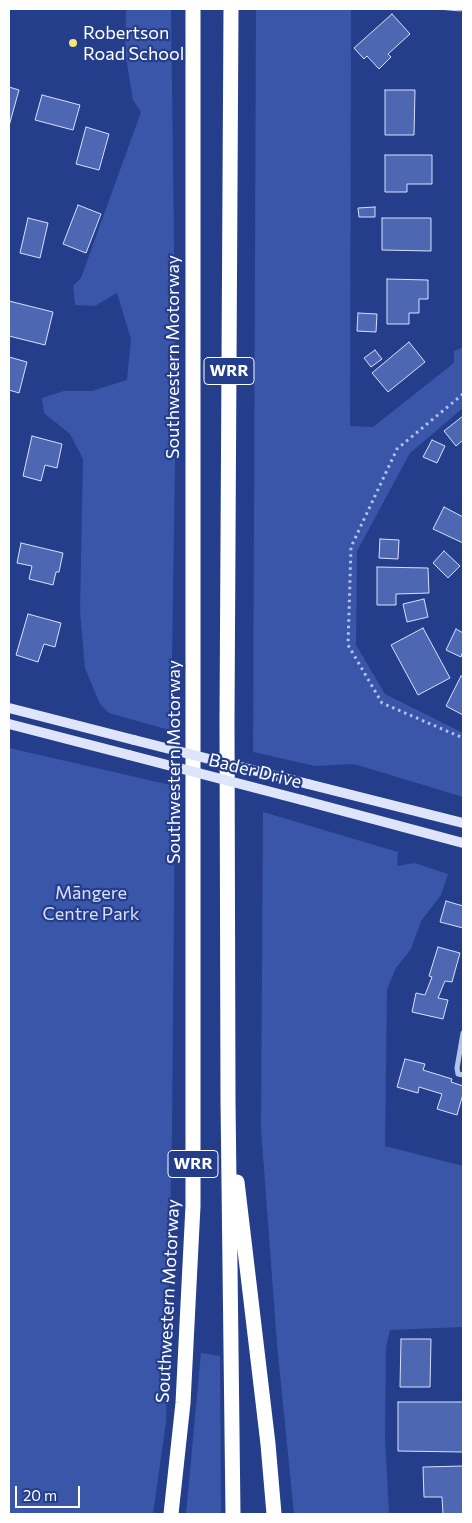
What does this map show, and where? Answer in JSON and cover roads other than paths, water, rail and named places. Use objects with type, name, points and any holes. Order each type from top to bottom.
[{"type":"highway","name":"Southwestern Motorway","points":[[171,1514],[183,1402],[193,1206],[192,9]]},
{"type":"highway","name":"WRR","points":[[231,9],[227,709],[228,1101],[233,1514]]},
{"type":"highway","points":[[228,1101],[268,1444],[274,1514]]},
{"type":"main road","name":"Bader Drive","points":[[9,708],[463,823]]},
{"type":"main road","name":"Bader Drive","points":[[9,724],[463,843]]},
{"type":"street","points":[[463,1033],[457,1068],[458,1074],[463,1075]]},
{"type":"place","name":"Robertson Road School","points":[[73,43]]},
{"type":"park label","name":"Māngere Centre Park","points":[[91,903]]}]
